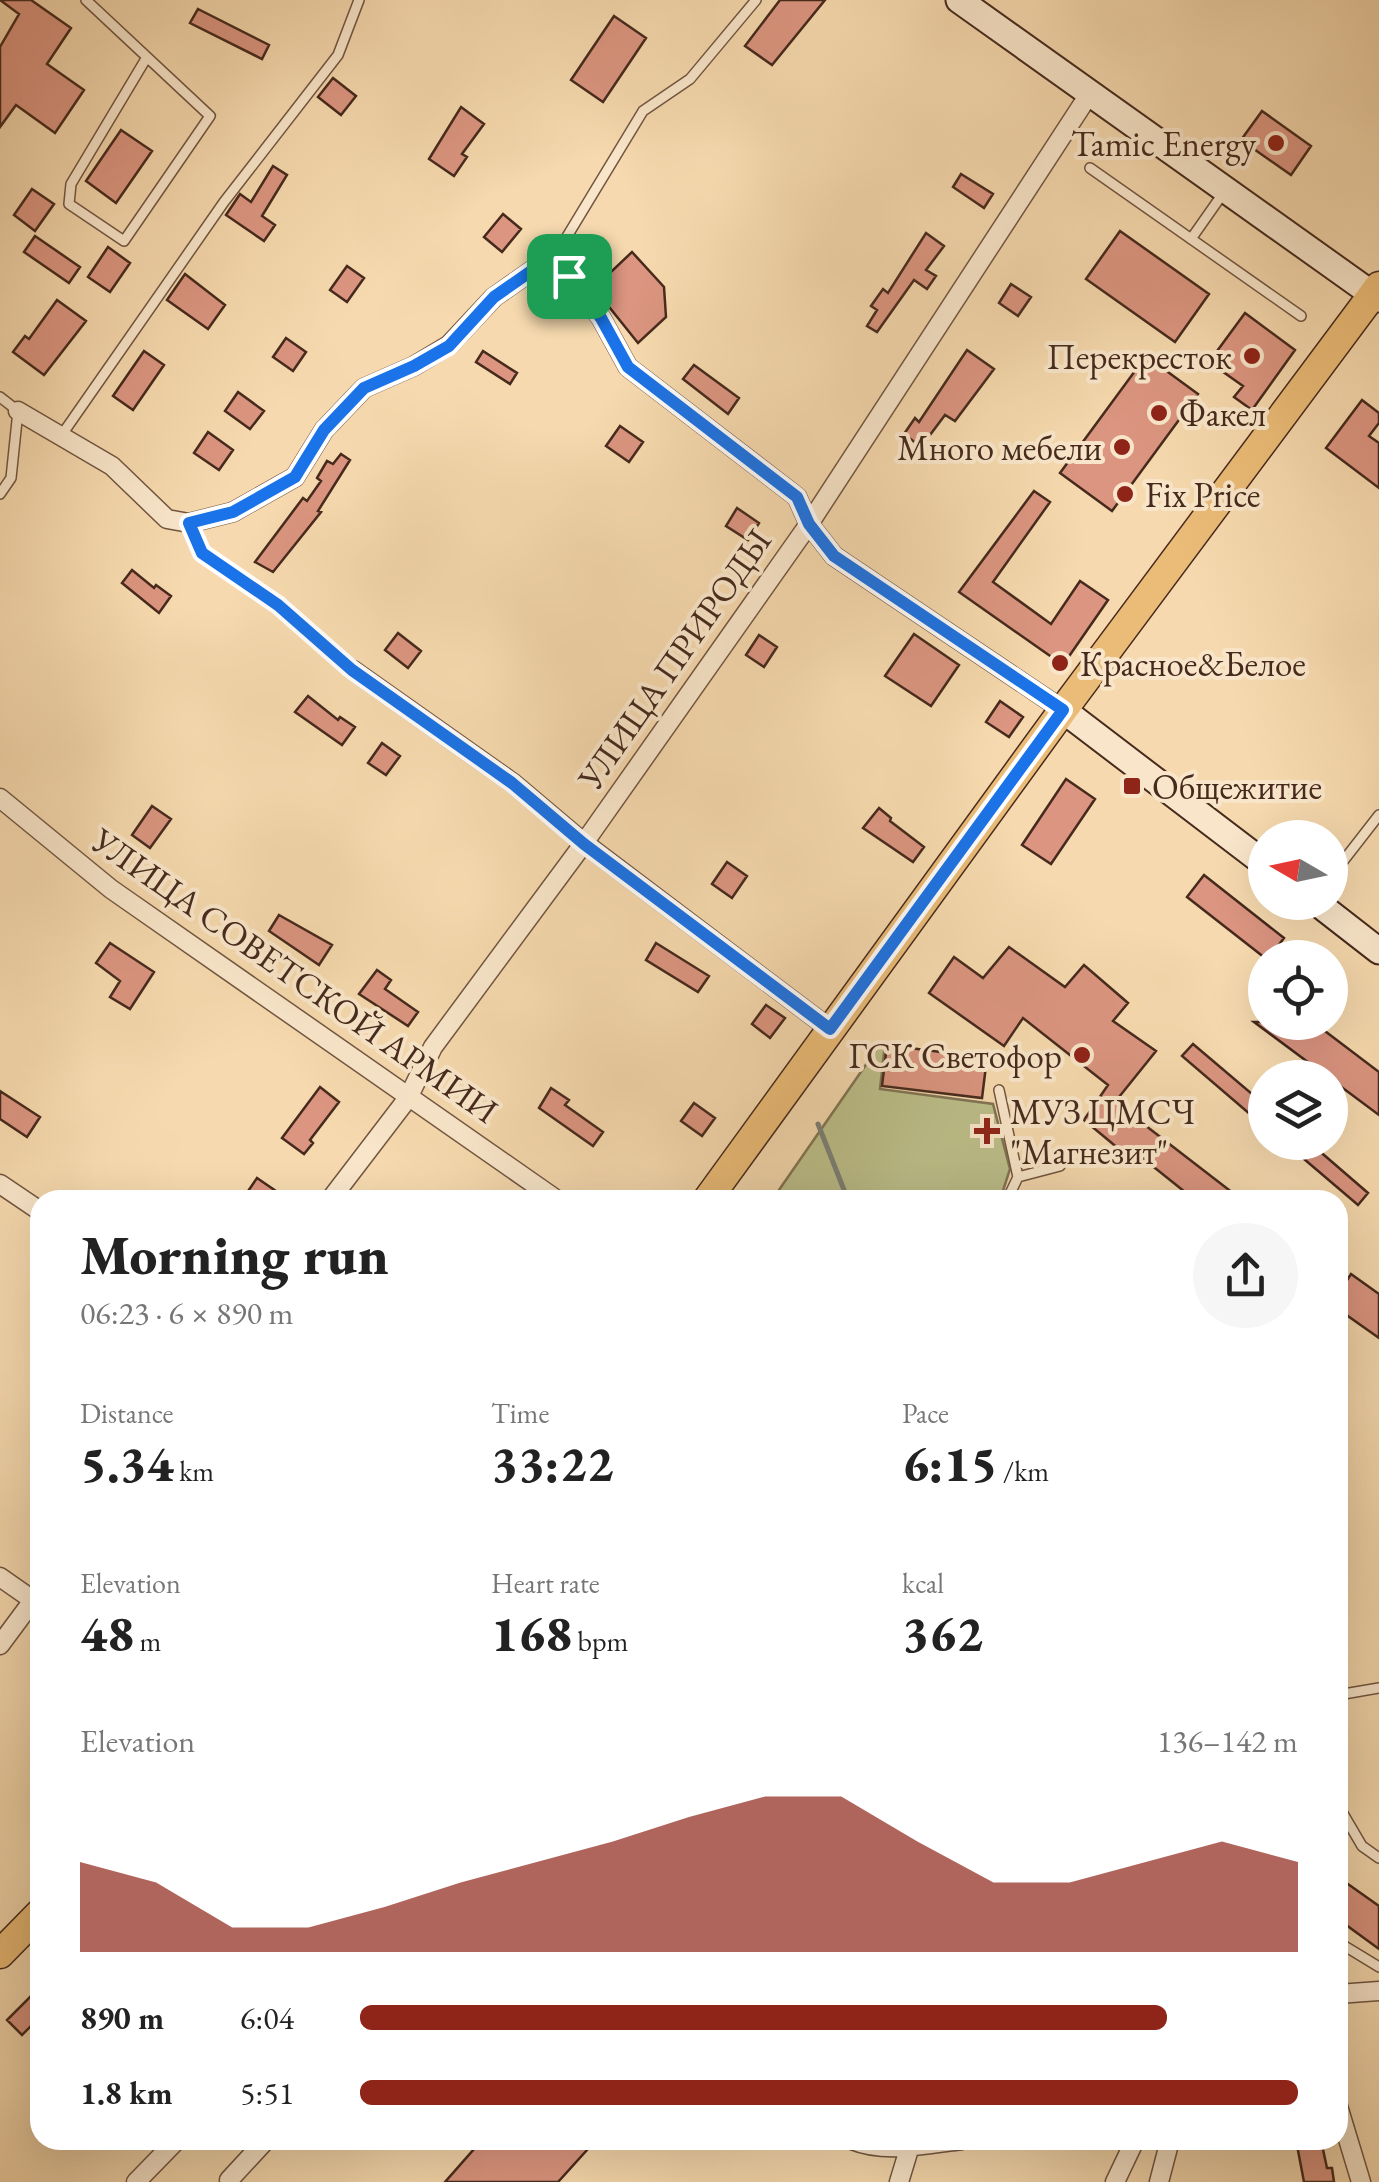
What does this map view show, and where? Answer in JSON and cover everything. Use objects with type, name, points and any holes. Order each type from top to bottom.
[{"type":"main road","points":[[714,1190],[1063,710],[1377,293]]},
{"type":"main road","points":[[0,1954],[30,1923]]},
{"type":"street","points":[[958,0],[1377,293]]},
{"type":"street","name":"УЛИЦА ПРИРОДЫ","points":[[338,1190],[408,1098],[433,1047],[584,844],[809,524],[1090,94]]},
{"type":"street","points":[[18,411],[112,466],[167,519],[189,523],[233,512],[295,477],[324,430],[364,388],[449,346],[494,297],[557,253],[628,367],[797,497],[809,524],[834,556],[1063,710],[1248,851]]},
{"type":"street","points":[[352,670],[512,783],[584,844],[830,1029]]},
{"type":"street","name":"УЛИЦА СОВЕТСКОЙ АРМИИ","points":[[0,798],[111,889],[541,1190]]},
{"type":"street","points":[[1340,920],[1379,950]]},
{"type":"street","points":[[0,1184],[30,1204]]},
{"type":"street","points":[[0,1577],[30,1594]]},
{"type":"street","points":[[0,1645],[30,1609]]},
{"type":"street","points":[[1348,1994],[1379,1992]]},
{"type":"street","points":[[1348,2138],[1362,2182]]},
{"type":"street","points":[[136,2182],[167,2150]]},
{"type":"street","points":[[230,2181],[257,2150]]},
{"type":"street","points":[[900,2182],[909,2150]]},
{"type":"street","points":[[1115,2182],[1130,2150]]},
{"type":"street","points":[[1159,2182],[1167,2150]]},
{"type":"lane","points":[[86,0],[147,57],[210,116],[124,241],[69,204],[71,184],[147,57]]},
{"type":"lane","points":[[60,436],[224,202],[338,56],[359,0]]},
{"type":"lane","points":[[557,253],[644,111],[690,79],[756,0]]},
{"type":"lane","points":[[1090,168],[1302,316]]},
{"type":"lane","points":[[1191,239],[1225,190]]},
{"type":"lane","points":[[0,398],[18,411],[11,478],[0,494]]},
{"type":"lane","points":[[189,523],[202,553],[278,605],[352,670]]},
{"type":"lane","points":[[1348,855],[1379,815]]},
{"type":"lane","points":[[999,1090],[1018,1177],[1012,1190]]},
{"type":"lane","points":[[1018,1177],[1060,1166]]},
{"type":"lane","points":[[1348,1693],[1379,1688]]},
{"type":"lane","points":[[1348,1822],[1362,1846],[1379,1858]]},
{"type":"lane","points":[[1348,1948],[1379,1967]]},
{"type":"green space","points":[[881,1043],[885,1044],[880,1089],[993,1104],[1010,1169],[1003,1190],[779,1190]]},
{"type":"building","points":[[0,0],[31,0],[71,28],[47,64],[84,90],[55,133],[16,105],[0,127],[0,47],[19,14]]},
{"type":"building","points":[[780,0],[825,0],[772,65],[745,46]]},
{"type":"building","points":[[198,9],[269,45],[262,59],[190,23]]},
{"type":"building","points":[[614,16],[646,38],[603,102],[571,80]]},
{"type":"building","points":[[333,78],[356,96],[341,115],[318,97]]},
{"type":"building","points":[[461,107],[484,124],[462,154],[467,157],[454,176],[429,159]]},
{"type":"building","name":"Tamic Energy","points":[[1262,111],[1311,146],[1291,175],[1241,140]]},
{"type":"building","points":[[121,130],[152,151],[116,203],[86,181]]},
{"type":"building","points":[[273,166],[287,175],[262,216],[275,225],[264,241],[226,215],[240,194],[251,202]]},
{"type":"building","points":[[961,174],[993,194],[984,208],[953,187]]},
{"type":"building","points":[[32,189],[54,204],[35,231],[14,215]]},
{"type":"building","points":[[503,214],[521,229],[502,252],[484,237]]},
{"type":"building","points":[[1120,231],[1209,294],[1175,342],[1086,279]]},
{"type":"building","points":[[926,233],[944,246],[926,270],[936,276],[927,289],[914,280],[877,332],[867,326],[877,310],[871,306],[883,289],[888,293]]},
{"type":"building","points":[[35,236],[80,267],[69,283],[24,252]]},
{"type":"building","points":[[108,247],[130,263],[110,292],[88,277]]},
{"type":"building","points":[[632,252],[664,287],[666,317],[638,343],[594,288]]},
{"type":"building","points":[[347,266],[364,278],[347,302],[330,290]]},
{"type":"building","points":[[185,274],[225,305],[208,329],[167,300]]},
{"type":"building","points":[[1011,284],[1031,297],[1018,316],[999,303]]},
{"type":"building","points":[[57,300],[86,321],[44,375],[13,352],[25,336],[29,339]]},
{"type":"building","name":"Перекресток","points":[[1245,313],[1295,350],[1252,410],[1234,397],[1243,386],[1209,362]]},
{"type":"building","points":[[286,338],[306,352],[293,371],[273,357]]},
{"type":"building","points":[[967,350],[994,369],[955,421],[945,415],[921,447],[904,434],[915,418],[919,422]]},
{"type":"building","points":[[144,351],[164,365],[133,410],[113,396]]},
{"type":"building","points":[[483,351],[517,373],[510,384],[476,362]]},
{"type":"building","points":[[1146,356],[1198,394],[1112,511],[1060,473]]},
{"type":"building","points":[[694,365],[739,398],[728,414],[683,379]]},
{"type":"building","points":[[238,392],[264,411],[250,429],[225,411]]},
{"type":"building","points":[[1362,400],[1379,413],[1379,423],[1369,436],[1379,443],[1379,488],[1326,448]]},
{"type":"building","points":[[620,426],[643,442],[629,462],[606,446]]},
{"type":"building","points":[[208,432],[233,450],[219,470],[194,453]]},
{"type":"building","points":[[341,454],[350,460],[318,511],[321,512],[273,572],[255,562],[303,498],[307,501],[321,481],[317,478],[327,461],[333,464]]},
{"type":"building","points":[[1034,491],[1050,502],[993,582],[1051,624],[1080,581],[1108,600],[1063,665],[959,592]]},
{"type":"building","points":[[737,508],[759,523],[748,540],[726,526]]},
{"type":"building","points":[[132,570],[171,596],[159,613],[122,583]]},
{"type":"building","points":[[398,633],[421,651],[408,668],[385,650]]},
{"type":"building","points":[[914,634],[959,665],[931,706],[885,676]]},
{"type":"building","points":[[759,635],[777,647],[764,667],[746,655]]},
{"type":"building","points":[[308,696],[338,720],[340,717],[355,727],[342,745],[295,712]]},
{"type":"building","points":[[1000,701],[1023,717],[1009,737],[986,722]]},
{"type":"building","points":[[382,743],[400,756],[386,775],[368,763]]},
{"type":"building","points":[[1066,779],[1095,799],[1051,864],[1022,845]]},
{"type":"building","points":[[152,806],[171,819],[150,848],[132,835]]},
{"type":"building","points":[[879,808],[924,847],[913,862],[863,828]]},
{"type":"building","points":[[727,862],[747,876],[732,898],[712,884]]},
{"type":"building","points":[[1204,875],[1248,910],[1248,920],[1261,920],[1284,938],[1248,940],[1248,945],[1187,897]]},
{"type":"building","points":[[279,915],[332,945],[319,965],[269,931]]},
{"type":"building","points":[[110,943],[154,972],[130,1009],[110,997],[120,981],[96,963]]},
{"type":"building","points":[[656,943],[709,976],[698,992],[646,960]]},
{"type":"building","points":[[1009,947],[1065,987],[1084,965],[1128,1003],[1113,1021],[1156,1051],[1115,1102],[1229,1190],[1182,1190],[1130,1148],[1125,1154],[1084,1120],[1108,1085],[1023,1018],[1004,1046],[929,993],[954,957],[983,978]]},
{"type":"building","points":[[377,970],[391,980],[385,989],[418,1012],[408,1026],[359,994]]},
{"type":"building","points":[[766,1005],[785,1018],[770,1038],[752,1024]]},
{"type":"building","points":[[1278,1040],[1337,1040],[1379,1072],[1379,1115],[1348,1092],[1348,1060],[1305,1060]]},
{"type":"building","points":[[1193,1044],[1248,1091],[1248,1112],[1182,1056]]},
{"type":"building","points":[[887,1045],[987,1058],[982,1098],[882,1086]]},
{"type":"building","points":[[320,1087],[339,1102],[304,1154],[282,1138]]},
{"type":"building","points":[[551,1088],[569,1100],[565,1105],[603,1132],[593,1146],[539,1108]]},
{"type":"building","points":[[0,1091],[40,1117],[27,1137],[0,1119]]},
{"type":"building","points":[[694,1103],[715,1118],[702,1136],[681,1121]]},
{"type":"building","points":[[1305,1160],[1330,1160],[1368,1193],[1358,1205],[1348,1196],[1348,1190],[1340,1190]]},
{"type":"building","points":[[257,1178],[274,1190],[249,1190]]},
{"type":"building","points":[[1351,1274],[1379,1294],[1379,1338],[1348,1316]]},
{"type":"building","points":[[1348,1884],[1379,1906],[1379,1949],[1348,1926]]},
{"type":"building","points":[[30,1997],[30,2027],[22,2035],[7,2020]]},
{"type":"building","points":[[473,2150],[587,2150],[558,2182],[445,2182]]},
{"type":"building","points":[[1298,2150],[1323,2150],[1334,2182],[1304,2182]]},
{"type":"waterway","points":[[818,1124],[844,1190]]},
{"type":"place","name":"Tamic Energy","points":[[1276,143]]},
{"type":"place","name":"Перекресток","points":[[1252,356]]},
{"type":"place","name":"Факел","points":[[1159,413]]},
{"type":"place","name":"Много мебели","points":[[1122,447]]},
{"type":"place","name":"Fix Price","points":[[1125,494]]},
{"type":"place","name":"Красное&Белое","points":[[1060,663]]},
{"type":"place","name":"Общежитие","points":[[1132,786]]},
{"type":"place","name":"ГСК Светофор","points":[[1082,1055]]},
{"type":"place","name":"МУЗ ЦМСЧ \"Магнезит\"","points":[[987,1131]]},
{"type":"route","points":[[557,253],[569,276],[601,318],[628,367],[797,497],[809,524],[834,556],[1063,710],[830,1029],[584,844],[512,783],[352,670],[278,605],[202,553],[189,523],[233,512],[295,477],[324,430],[364,388],[449,346],[494,297],[557,253]]}]
